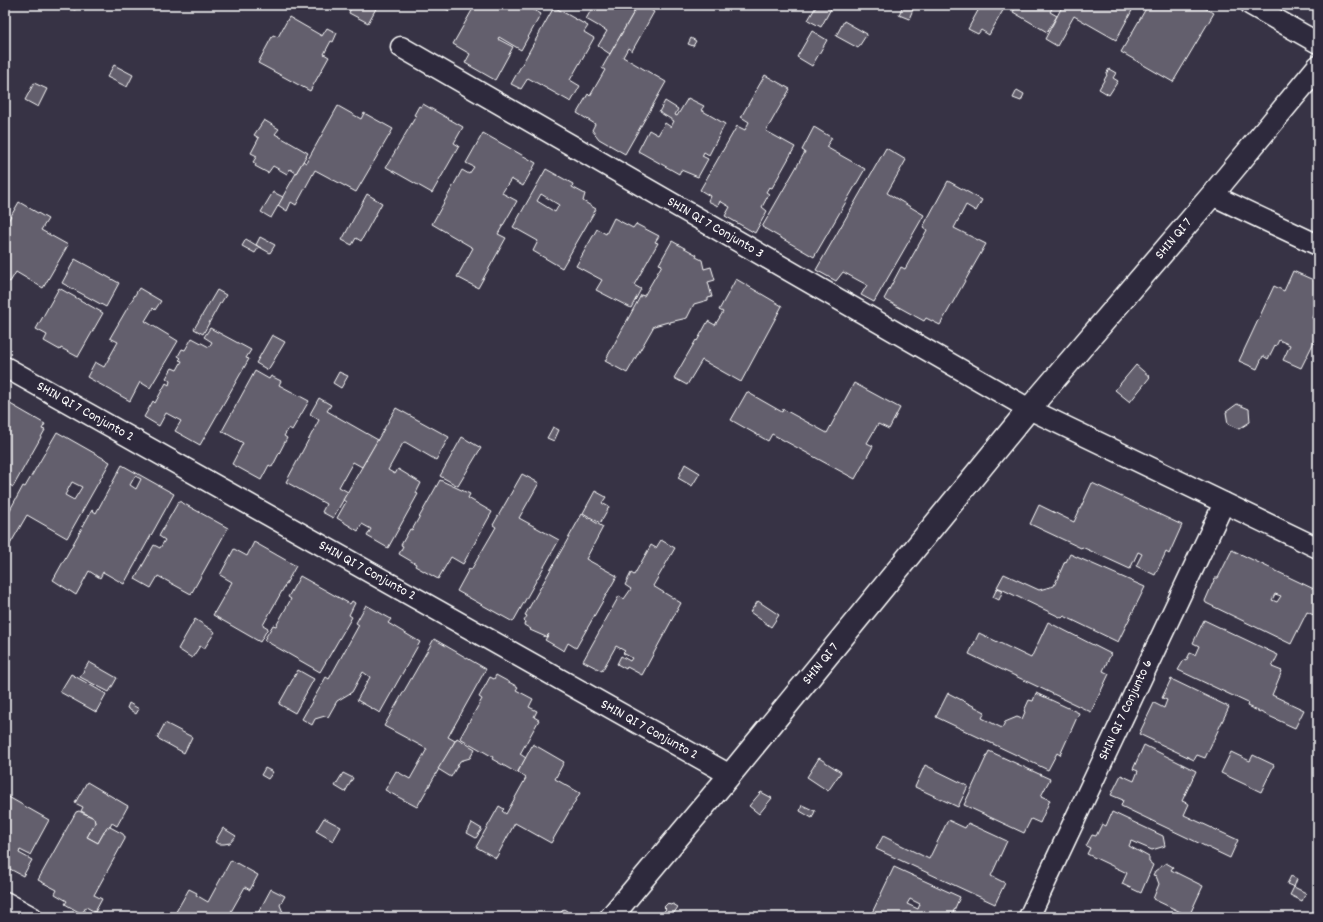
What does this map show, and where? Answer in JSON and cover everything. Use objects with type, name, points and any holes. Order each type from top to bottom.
[{"type":"street","points":[[1251,5],[1318,43]]},
{"type":"street","name":"SHIN QI 7 Conjunto 3","points":[[401,47],[1029,409]]},
{"type":"street","name":"SHIN QI 7","points":[[611,917],[730,776],[1029,409],[1212,195],[1318,67]]},
{"type":"street","points":[[1212,195],[1318,245]]},
{"type":"street","name":"SHIN QI 7 Conjunto 2","points":[[5,367],[730,776]]},
{"type":"street","points":[[1029,409],[1318,548]]},
{"type":"street","name":"SHIN QI 7 Conjunto 6","points":[[1029,917],[1224,503]]},
{"type":"street","points":[[5,902],[32,917]]},
{"type":"building","points":[[66,5],[78,5],[75,10]]},
{"type":"building","points":[[352,5],[378,5],[368,23],[349,13]]},
{"type":"building","points":[[439,5],[453,5],[450,11]]},
{"type":"building","points":[[475,5],[525,5],[541,14],[521,50],[499,37],[498,39],[513,47],[495,80],[465,63],[470,54],[453,44]]},
{"type":"building","points":[[594,5],[638,5],[610,54],[598,46],[607,31],[586,19]]},
{"type":"building","points":[[638,5],[643,5],[654,12],[632,51],[628,48],[623,57],[666,82],[625,154],[599,139],[592,130],[595,124],[577,113],[588,94],[590,96],[605,70],[602,68]]},
{"type":"building","points":[[817,5],[833,5],[821,27],[808,20]]},
{"type":"building","points":[[903,5],[914,7],[909,19],[899,15]]},
{"type":"building","points":[[981,5],[1006,5],[989,35],[981,30],[978,34],[968,29]]},
{"type":"building","points":[[1017,5],[1054,5],[1050,12],[1057,16],[1047,32],[1013,12]]},
{"type":"building","points":[[1063,5],[1135,5],[1116,40],[1074,16],[1057,46],[1045,39]]},
{"type":"building","points":[[1148,5],[1200,5],[1214,13],[1173,82],[1121,52]]},
{"type":"building","points":[[554,7],[588,26],[584,32],[594,38],[570,80],[580,86],[571,102],[528,78],[521,89],[511,84]]},
{"type":"building","points":[[289,17],[322,36],[327,28],[337,33],[333,42],[331,41],[324,54],[329,57],[310,91],[258,63],[273,35],[278,37]]},
{"type":"building","points":[[844,21],[867,34],[858,48],[836,36]]},
{"type":"building","points":[[812,31],[827,40],[812,66],[797,57]]},
{"type":"building","points":[[691,38],[696,41],[693,46],[688,44]]},
{"type":"building","points":[[114,65],[133,75],[127,87],[107,77]]},
{"type":"building","points":[[1109,69],[1116,73],[1113,78],[1118,81],[1109,95],[1099,89]]},
{"type":"building","points":[[765,75],[790,89],[766,131],[795,147],[772,188],[769,187],[766,192],[769,194],[762,207],[767,211],[755,233],[725,216],[730,207],[720,201],[718,206],[708,201],[710,196],[700,190],[737,126],[745,130],[749,122],[741,117]]},
{"type":"building","points":[[34,83],[47,89],[38,107],[25,100]]},
{"type":"building","points":[[1017,90],[1024,94],[1021,101],[1013,98]]},
{"type":"building","points":[[688,98],[704,106],[701,110],[725,124],[709,155],[704,152],[702,156],[708,159],[698,177],[681,170],[679,174],[638,151],[649,130],[658,135],[665,123],[671,127],[674,121],[659,112],[665,101],[678,109],[675,115],[677,116]]},
{"type":"building","points":[[423,104],[463,127],[454,143],[459,146],[432,193],[386,167],[416,116],[414,115],[419,106],[421,107]]},
{"type":"building","points":[[338,106],[361,119],[364,113],[393,129],[356,192],[315,170],[296,205],[291,202],[287,211],[278,205],[303,161],[306,163]]},
{"type":"building","points":[[264,120],[279,129],[275,134],[308,153],[296,173],[290,169],[287,174],[273,166],[268,173],[255,166],[256,164],[253,162],[257,156],[251,153],[259,138],[254,135]]},
{"type":"building","points":[[814,127],[832,138],[826,147],[865,169],[814,257],[762,227],[805,152],[802,150]]},
{"type":"building","points":[[483,133],[536,163],[523,186],[511,179],[502,193],[517,201],[498,234],[506,238],[478,288],[457,277],[473,248],[432,224],[462,170],[469,174],[474,167],[466,163]]},
{"type":"building","points":[[886,148],[906,160],[887,193],[924,215],[874,302],[861,295],[867,285],[843,272],[836,281],[816,270]]},
{"type":"building","points":[[546,169],[573,184],[572,187],[585,194],[583,201],[596,209],[562,268],[533,251],[538,241],[513,227]],"holes":[[[541,194],[559,205],[555,212],[537,201]]]},
{"type":"building","points":[[948,181],[982,200],[976,211],[966,205],[954,228],[986,244],[940,325],[926,318],[924,321],[884,299],[901,267],[905,269],[927,230],[923,227]]},
{"type":"building","points":[[273,192],[283,197],[271,218],[261,212]]},
{"type":"building","points":[[367,194],[382,203],[361,241],[356,238],[352,245],[342,240]]},
{"type":"building","points":[[19,202],[48,219],[41,230],[68,245],[43,288],[16,272],[10,282],[5,279],[5,226]]},
{"type":"building","points":[[614,218],[633,228],[636,224],[659,236],[655,242],[658,243],[634,285],[641,289],[631,308],[596,290],[602,280],[576,266],[597,229],[606,234]]},
{"type":"building","points":[[260,237],[275,245],[270,253],[256,245]]},
{"type":"building","points":[[246,239],[259,247],[255,253],[242,246]]},
{"type":"building","points":[[672,241],[697,255],[696,257],[702,260],[704,269],[711,267],[715,280],[708,282],[712,297],[708,298],[708,300],[694,304],[687,318],[670,322],[670,324],[668,322],[654,326],[627,373],[605,361],[641,295],[644,296],[662,265],[659,264]]},
{"type":"building","points":[[75,259],[119,283],[106,307],[62,283]]},
{"type":"building","points":[[1293,271],[1318,282],[1318,315],[1314,313],[1312,318],[1318,321],[1318,334],[1301,368],[1283,360],[1290,345],[1279,340],[1268,359],[1263,356],[1257,369],[1239,361],[1274,286],[1284,291]]},
{"type":"building","points":[[736,279],[782,306],[741,382],[702,360],[687,385],[674,378],[708,321],[715,325],[723,312],[719,310]]},
{"type":"building","points":[[59,288],[103,313],[78,357],[61,348],[60,350],[44,341],[47,335],[36,329]]},
{"type":"building","points":[[139,288],[161,301],[155,310],[153,308],[145,321],[178,341],[150,388],[140,382],[130,401],[87,377],[95,362],[104,367],[118,342],[110,338]]},
{"type":"building","points":[[217,290],[226,295],[203,334],[194,329]]},
{"type":"building","points":[[210,328],[251,350],[246,358],[249,359],[200,445],[175,431],[181,421],[166,413],[159,426],[144,417],[153,401],[155,403],[166,383],[169,385],[170,381],[166,378],[172,368],[177,370],[182,361],[179,360],[181,358],[178,356],[182,349],[185,350],[192,338],[209,347],[212,342],[204,337]]},
{"type":"building","points":[[272,335],[285,342],[268,370],[256,363]]},
{"type":"building","points":[[1136,365],[1150,377],[1130,402],[1115,390]]},
{"type":"building","points":[[255,371],[269,379],[271,376],[281,381],[279,385],[309,401],[292,430],[289,428],[284,436],[287,438],[272,467],[269,465],[261,480],[232,464],[243,443],[222,431]]},
{"type":"building","points":[[339,372],[348,376],[341,388],[333,383]]},
{"type":"building","points":[[854,383],[900,408],[889,429],[878,424],[867,443],[873,446],[855,479],[772,434],[768,441],[731,420],[747,392],[782,412],[783,409],[827,433]]},
{"type":"building","points":[[319,398],[331,405],[327,411],[378,440],[362,467],[353,462],[339,487],[348,492],[333,518],[322,512],[326,504],[286,482],[319,420],[310,414]]},
{"type":"building","points":[[5,401],[45,424],[42,429],[45,430],[13,487],[5,482]]},
{"type":"building","points":[[1237,404],[1249,409],[1250,422],[1239,429],[1228,424],[1226,412]]},
{"type":"building","points":[[396,408],[449,437],[436,460],[405,442],[403,443],[388,470],[395,474],[398,469],[421,483],[416,493],[418,494],[388,548],[367,536],[371,529],[362,524],[358,531],[337,518],[346,502],[343,500]]},
{"type":"building","points":[[553,427],[559,430],[554,441],[547,438]]},
{"type":"building","points":[[57,432],[110,462],[67,538],[27,515],[5,553],[5,519],[23,486],[25,487]],"holes":[[[72,482],[82,487],[74,500],[65,495]]]},
{"type":"building","points":[[462,437],[481,448],[458,486],[440,476]]},
{"type":"building","points":[[685,464],[700,473],[692,486],[678,478]]},
{"type":"building","points":[[122,465],[174,494],[124,584],[103,572],[100,578],[89,571],[76,595],[53,580],[92,510],[96,513]],"holes":[[[135,476],[141,479],[136,489],[130,485]]]},
{"type":"building","points":[[522,474],[539,483],[519,518],[559,540],[513,622],[457,591],[469,569],[471,570],[496,527],[493,525]]},
{"type":"building","points":[[440,480],[470,494],[468,498],[492,512],[463,564],[451,557],[438,579],[415,566],[416,564],[399,554],[403,546],[401,545],[410,529],[412,530]]},
{"type":"building","points":[[1092,483],[1182,525],[1169,554],[1166,552],[1155,575],[1136,566],[1142,554],[1138,552],[1130,569],[1030,524],[1039,505],[1074,522]]},
{"type":"building","points":[[595,491],[606,497],[602,503],[609,507],[600,523],[583,513]]},
{"type":"building","points":[[179,501],[228,528],[191,594],[158,576],[151,588],[135,579],[154,545],[160,548],[165,540],[159,536]]},
{"type":"building","points":[[582,514],[603,527],[586,559],[617,576],[576,648],[568,643],[564,651],[545,640],[549,634],[546,637],[530,630],[531,629],[524,625],[524,621],[527,616],[525,615]]},
{"type":"building","points":[[661,540],[675,548],[653,586],[681,603],[642,675],[627,667],[626,669],[617,664],[621,656],[630,661],[632,658],[623,653],[625,651],[616,646],[602,671],[583,661],[619,596],[624,599],[631,589],[625,585],[631,573],[634,575],[651,545],[656,548]]},
{"type":"building","points":[[254,542],[296,566],[263,625],[268,628],[260,642],[213,615],[232,582],[220,575],[234,549],[247,556]]},
{"type":"building","points":[[1232,550],[1318,591],[1318,617],[1307,612],[1291,644],[1206,603],[1205,601],[1215,578],[1218,578]],"holes":[[[1275,594],[1281,596],[1277,602],[1272,600]]]},
{"type":"building","points":[[1070,554],[1145,587],[1118,642],[1064,616],[1062,618],[997,587],[1004,574],[1039,590],[1054,586],[1065,561],[1066,562]]},
{"type":"building","points":[[300,576],[350,604],[352,601],[355,603],[349,615],[352,617],[320,672],[264,640],[273,625],[276,626],[291,599],[288,597]]},
{"type":"building","points":[[997,588],[1003,590],[999,600],[993,597]]},
{"type":"building","points":[[758,601],[779,615],[771,627],[750,612]]},
{"type":"building","points":[[366,605],[391,619],[388,623],[420,642],[380,713],[357,700],[370,677],[363,672],[352,692],[337,701],[328,717],[325,716],[315,719],[312,725],[302,719],[326,677],[329,679],[359,625],[356,623]]},
{"type":"building","points":[[195,619],[215,632],[204,649],[200,646],[192,658],[178,649]]},
{"type":"building","points":[[1204,620],[1278,655],[1272,667],[1282,671],[1272,695],[1304,710],[1295,728],[1247,706],[1248,703],[1178,670],[1184,660],[1186,661],[1190,653],[1195,655],[1199,646],[1193,643]]},
{"type":"building","points":[[1048,622],[1111,654],[1103,671],[1109,674],[1091,712],[969,654],[979,633],[1031,658]]},
{"type":"building","points":[[434,639],[486,669],[448,737],[455,741],[417,807],[385,790],[396,771],[410,779],[427,749],[384,726]]},
{"type":"building","points":[[89,662],[117,678],[109,692],[80,677]]},
{"type":"building","points":[[298,670],[314,679],[295,713],[279,704]]},
{"type":"building","points":[[71,674],[106,694],[96,712],[60,692]]},
{"type":"building","points":[[496,675],[518,687],[516,690],[533,699],[529,707],[537,711],[534,717],[539,720],[520,754],[526,758],[517,773],[460,738],[482,699],[479,697],[490,677],[494,679]]},
{"type":"building","points":[[1171,679],[1229,707],[1205,758],[1197,755],[1194,760],[1139,734],[1154,703],[1164,708],[1167,700],[1162,698]]},
{"type":"building","points":[[948,693],[985,712],[982,718],[1002,728],[1005,722],[1017,717],[1022,719],[1029,700],[1033,701],[1036,693],[1079,713],[1060,755],[1057,753],[1048,770],[936,717]]},
{"type":"building","points":[[129,703],[139,709],[136,714],[127,708]]},
{"type":"building","points":[[165,723],[192,737],[184,753],[157,738]]},
{"type":"building","points":[[457,738],[475,749],[470,758],[460,761],[451,777],[438,769]]},
{"type":"building","points":[[533,744],[564,762],[555,779],[580,793],[551,843],[515,823],[496,858],[476,847],[499,806],[504,809],[502,811],[506,814],[526,778],[518,772]]},
{"type":"building","points":[[1144,745],[1196,771],[1182,801],[1189,804],[1184,815],[1238,840],[1230,858],[1121,806],[1123,800],[1111,795],[1121,775],[1134,781],[1138,771],[1133,769]]},
{"type":"building","points":[[989,751],[1050,779],[1041,796],[1050,800],[1040,823],[1031,819],[1024,833],[964,805]]},
{"type":"building","points":[[1231,752],[1250,761],[1253,755],[1274,765],[1261,792],[1221,773]]},
{"type":"building","points":[[819,758],[841,772],[828,791],[807,777]]},
{"type":"building","points":[[925,765],[968,786],[958,807],[915,787]]},
{"type":"building","points":[[265,768],[273,772],[268,779],[261,775]]},
{"type":"building","points":[[343,773],[353,778],[345,792],[335,786]]},
{"type":"building","points":[[87,782],[128,806],[117,826],[112,823],[110,827],[107,827],[98,843],[87,837],[95,823],[94,818],[81,811],[83,807],[75,803]]},
{"type":"building","points":[[761,792],[772,798],[759,814],[749,806]]},
{"type":"building","points":[[5,795],[49,820],[30,855],[20,850],[19,853],[32,860],[23,876],[10,869],[8,872],[5,871]]},
{"type":"building","points":[[802,805],[815,811],[812,818],[800,811]]},
{"type":"building","points":[[79,811],[94,818],[95,823],[87,837],[98,843],[107,827],[110,827],[123,834],[125,837],[94,895],[102,899],[95,912],[86,907],[82,914],[65,904],[67,901],[55,894],[57,890],[38,880],[76,812]]},
{"type":"building","points":[[1112,812],[1163,836],[1165,846],[1152,850],[1131,841],[1129,846],[1149,857],[1149,862],[1153,865],[1141,893],[1122,884],[1127,873],[1087,854],[1090,848],[1086,846],[1092,835],[1096,836],[1102,824],[1106,826]]},
{"type":"building","points":[[324,818],[341,827],[333,841],[316,831]]},
{"type":"building","points":[[948,820],[965,828],[968,823],[1007,841],[991,876],[1005,883],[995,904],[876,849],[883,836],[929,859]]},
{"type":"building","points":[[472,823],[482,829],[476,838],[467,833]]},
{"type":"building","points":[[223,828],[236,836],[230,843],[218,844],[215,842]]},
{"type":"building","points":[[231,860],[258,875],[250,890],[245,887],[228,917],[173,917],[189,889],[197,893],[196,895],[208,902]]},
{"type":"building","points":[[1166,863],[1173,867],[1171,870],[1203,886],[1189,916],[1153,899],[1159,884],[1156,876],[1153,875],[1155,871]]},
{"type":"building","points":[[894,867],[960,897],[951,917],[870,917]],"holes":[[[910,899],[920,904],[918,909],[907,904]]]},
{"type":"building","points":[[1291,876],[1297,879],[1294,887],[1287,884]]},
{"type":"building","points":[[1294,887],[1306,893],[1302,901],[1290,895]]},
{"type":"building","points":[[271,889],[285,896],[280,905],[285,917],[261,917],[257,915]]},
{"type":"building","points":[[668,903],[678,907],[671,917],[659,917],[666,909],[664,907]]},
{"type":"building","points":[[564,909],[571,914],[569,917],[557,917]]}]
